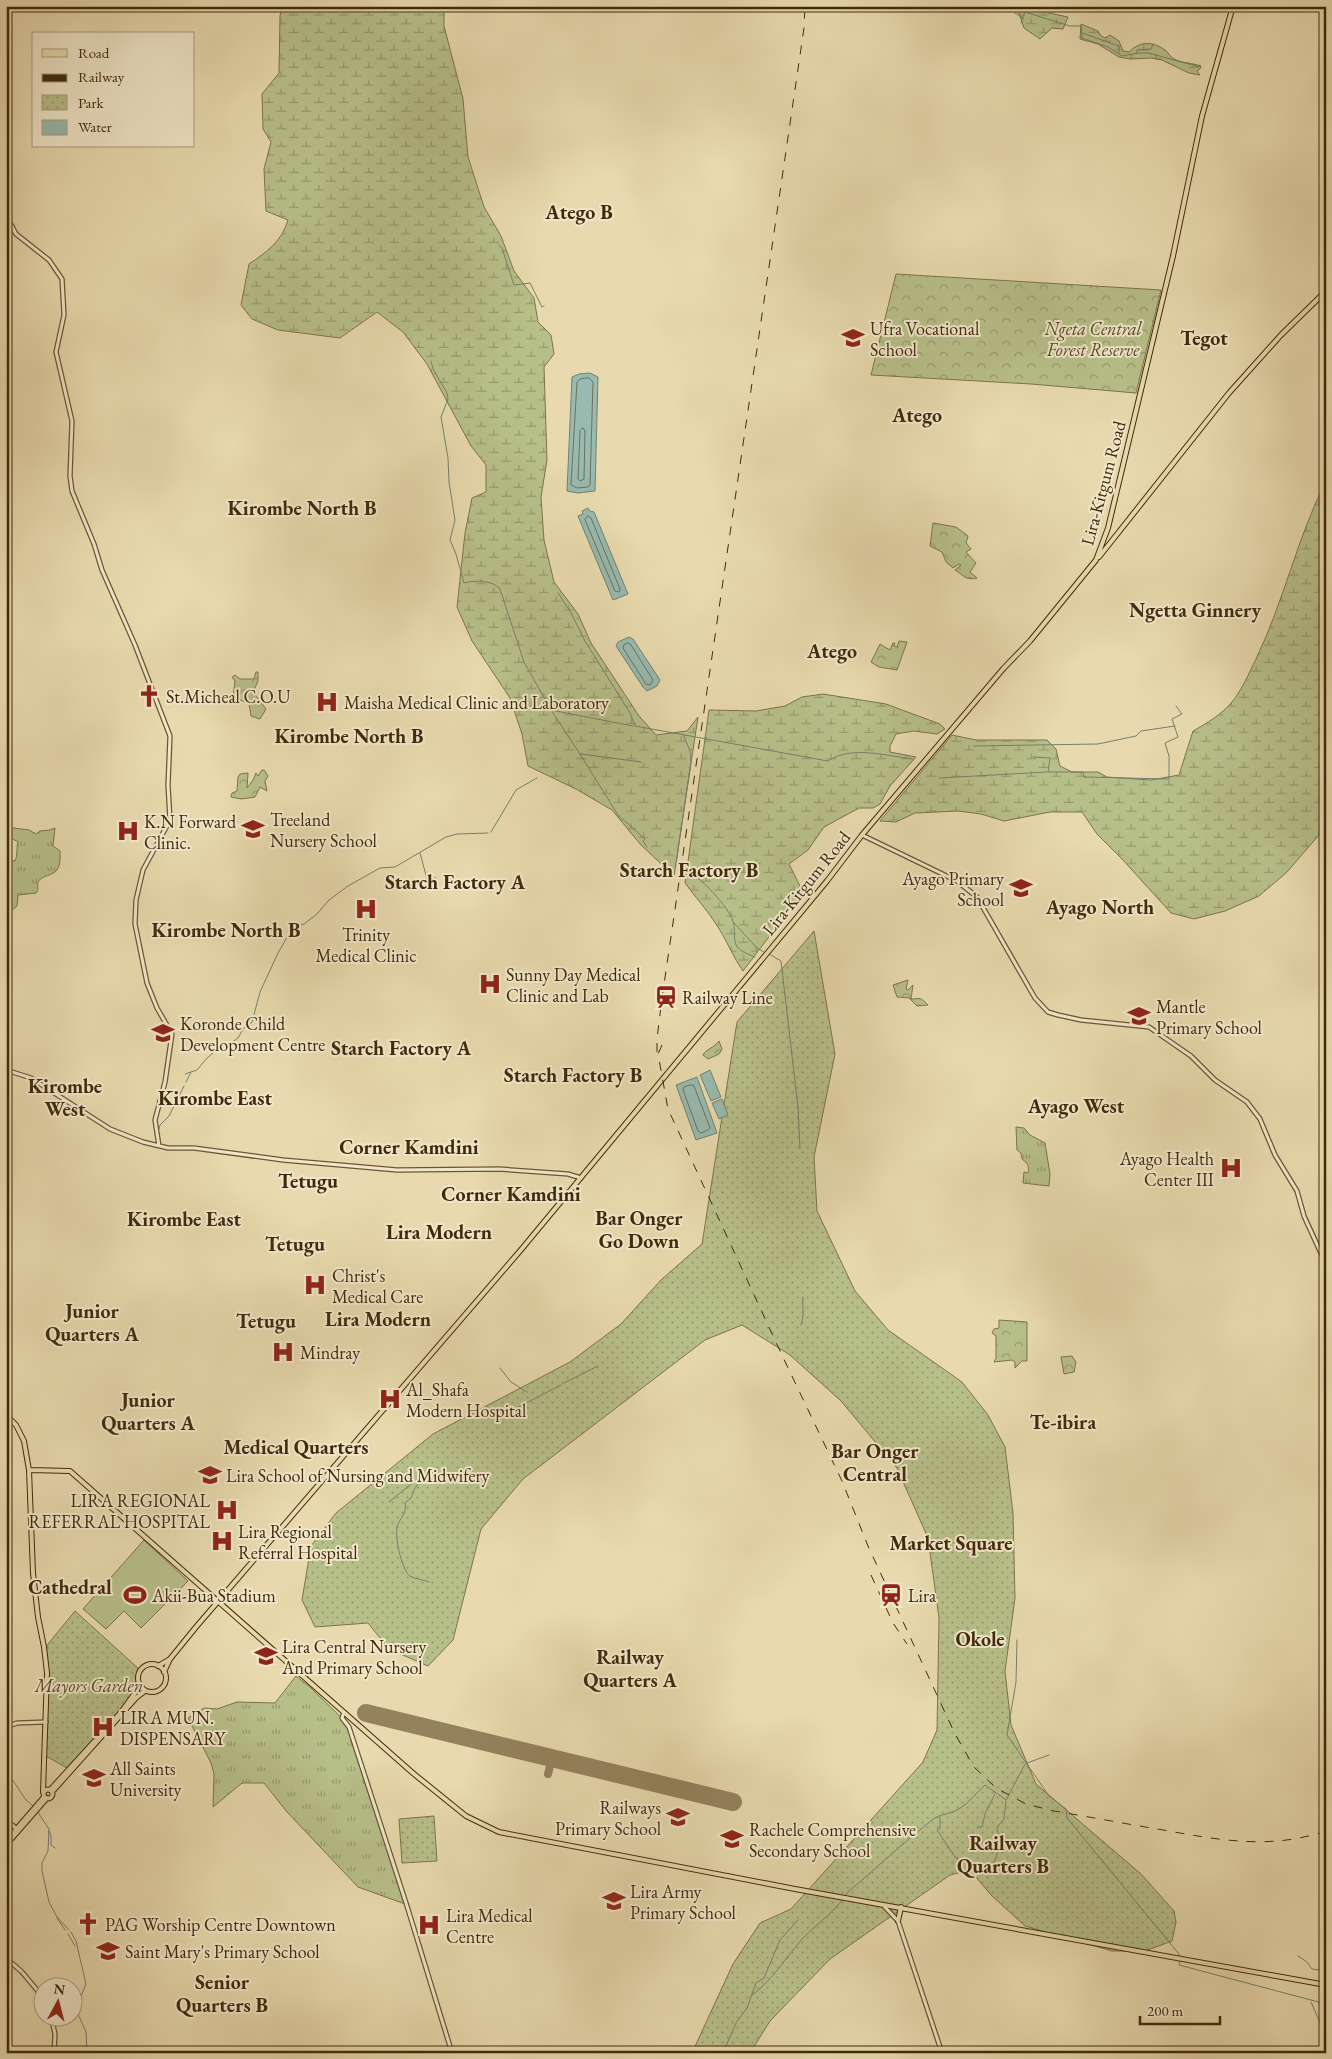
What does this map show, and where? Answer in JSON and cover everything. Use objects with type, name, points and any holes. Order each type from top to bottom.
[{"type":"main road","name":"Lira-Kitgum Road","points":[[164,1672],[170,1660],[514,1259],[828,881],[862,835],[1030,641],[1096,560],[1108,528],[1173,256],[1202,116],[1232,6]]},
{"type":"main road","points":[[1096,560],[1119,534],[1229,393],[1281,335],[1326,291]]},
{"type":"main road","points":[[6,1415],[16,1425],[24,1441],[29,1470],[33,1573],[46,1673],[45,1796]]},
{"type":"main road","points":[[29,1470],[70,1471],[458,1811],[477,1823],[492,1829],[530,1838],[844,1897],[1326,1985]]},
{"type":"main road","name":"Lira-Kitgum Road","points":[[158,1666],[170,1660]]},
{"type":"main road","points":[[148,1665],[158,1666],[164,1672],[166,1680],[163,1687],[156,1692],[146,1691],[140,1686],[138,1678],[140,1671],[148,1665]]},
{"type":"main road","points":[[6,1845],[50,1790],[135,1697],[140,1686]]},
{"type":"main road","points":[[135,1697],[146,1691]]},
{"type":"main road","points":[[44,1782],[50,1790],[51,1797],[45,1796]]},
{"type":"main road","points":[[6,1841],[18,1830]]},
{"type":"main road","points":[[898,1921],[901,1907]]},
{"type":"street","points":[[6,215],[16,234],[49,260],[62,277],[64,315],[56,352],[72,420],[70,476],[72,491],[94,544],[102,570],[136,645],[170,736],[168,786],[170,820],[146,863],[135,915],[135,924],[147,984],[157,1008],[172,1034],[166,1082],[155,1120],[159,1146]]},
{"type":"street","points":[[862,835],[957,881],[977,897],[1035,998],[1048,1012],[1081,1020],[1149,1027],[1191,1056],[1210,1076],[1247,1102],[1260,1119],[1275,1155],[1297,1191],[1304,1216],[1326,1264]]},
{"type":"street","points":[[6,1070],[31,1078],[110,1129],[143,1142],[168,1148],[194,1148],[283,1160],[397,1170],[499,1169],[568,1174],[580,1178]]},
{"type":"street","points":[[344,1712],[342,1718],[349,1727],[452,2053]]},
{"type":"street","points":[[6,1727],[17,1723],[46,1722]]},
{"type":"street","points":[[6,1820],[18,1830]]},
{"type":"street","points":[[883,1904],[898,1921],[942,2053]]},
{"type":"street","points":[[6,1958],[32,1984]]},
{"type":"street","points":[[54,2026],[54,2053]]},
{"type":"green space","points":[[282,6],[444,6],[444,26],[463,99],[468,157],[484,207],[501,236],[514,271],[534,298],[538,322],[551,335],[554,354],[544,367],[547,460],[541,497],[544,540],[554,582],[578,614],[591,643],[639,716],[656,735],[687,731],[698,717],[674,876],[641,845],[612,810],[576,789],[528,766],[522,734],[510,698],[472,641],[457,607],[465,533],[472,498],[486,492],[486,465],[471,446],[427,364],[403,332],[377,312],[340,338],[278,330],[252,319],[241,305],[249,264],[278,240],[288,220],[266,211],[264,169],[271,142],[263,129],[262,94],[279,73],[280,16]]},
{"type":"green space","points":[[1009,6],[1032,6],[1049,13],[1068,17],[1063,29],[1052,28],[1040,39],[1024,28],[1019,13]]},
{"type":"green space","points":[[1081,24],[1098,31],[1105,38],[1110,35],[1119,41],[1123,51],[1129,52],[1142,44],[1155,45],[1165,50],[1171,57],[1177,60],[1201,66],[1197,71],[1200,75],[1189,73],[1162,60],[1119,57],[1098,44],[1080,39]]},
{"type":"green space","name":"Ngeta Central Forest Reserve","points":[[896,274],[1161,290],[1136,393],[1031,384],[871,375]]},
{"type":"green space","points":[[1326,481],[1326,827],[1286,873],[1259,896],[1225,911],[1194,919],[1171,913],[1097,834],[1082,812],[1050,812],[1004,821],[981,814],[958,811],[915,813],[896,822],[880,821],[952,735],[976,740],[1047,740],[1056,749],[1060,766],[1072,772],[1098,772],[1107,777],[1151,780],[1179,775],[1193,731],[1228,707],[1248,676],[1275,615],[1307,525]]},
{"type":"green space","points":[[933,523],[956,527],[968,536],[966,543],[971,549],[966,552],[976,563],[970,572],[977,578],[970,579],[963,576],[955,570],[961,565],[959,564],[953,568],[946,562],[942,552],[930,546]]},
{"type":"green space","points":[[899,641],[907,642],[897,670],[879,667],[871,662],[880,644],[890,650],[893,643],[897,647]]},
{"type":"green space","points":[[256,672],[258,672],[258,681],[254,690],[256,696],[266,709],[260,719],[251,716],[249,703],[233,698],[235,681],[232,677],[235,675],[240,679],[254,679]]},
{"type":"green space","points":[[823,694],[886,704],[940,724],[945,729],[937,734],[914,731],[896,734],[890,746],[890,752],[916,757],[890,786],[880,804],[873,808],[859,808],[824,827],[808,850],[789,864],[800,886],[806,888],[743,971],[714,921],[685,883],[709,710],[756,711],[785,706],[802,697]]},
{"type":"green space","points":[[262,770],[268,776],[265,781],[267,791],[260,787],[255,797],[241,799],[231,797],[232,793],[237,791],[240,774],[248,773],[247,788],[256,773],[258,776]]},
{"type":"green space","points":[[6,827],[29,830],[36,834],[40,831],[55,828],[53,846],[60,851],[58,869],[40,879],[36,893],[18,895],[17,906],[11,911],[6,910],[6,860],[15,861],[18,842],[13,839],[6,841]]},
{"type":"green space","points":[[814,931],[835,1054],[814,1157],[817,1211],[855,1291],[888,1330],[962,1382],[988,1415],[1005,1447],[1013,1513],[1015,1598],[1005,1671],[1011,1725],[1036,1784],[1141,1874],[1174,1911],[1176,1922],[1172,1941],[1145,1951],[1112,1951],[1025,1926],[991,1895],[970,1870],[950,1875],[830,1959],[770,2021],[750,2053],[692,2053],[733,1964],[760,1923],[791,1909],[923,1762],[937,1730],[939,1618],[928,1538],[897,1468],[841,1401],[790,1355],[742,1325],[705,1340],[523,1479],[481,1529],[453,1640],[428,1666],[389,1649],[368,1623],[315,1627],[302,1600],[311,1546],[336,1513],[433,1434],[570,1362],[621,1324],[661,1280],[702,1244],[737,1022]]},
{"type":"green space","points":[[908,980],[906,989],[908,990],[913,985],[911,999],[923,1000],[928,1005],[917,1006],[909,998],[897,997],[893,985]]},
{"type":"green space","points":[[719,1041],[722,1049],[719,1054],[708,1059],[703,1055],[706,1051]]},
{"type":"green space","points":[[1016,1127],[1024,1128],[1030,1135],[1045,1143],[1050,1174],[1049,1186],[1023,1183],[1024,1172],[1028,1173],[1029,1168],[1022,1159],[1021,1153],[1017,1150]]},
{"type":"green space","points":[[999,1320],[1027,1322],[1027,1361],[1022,1361],[1015,1368],[1015,1362],[1012,1360],[994,1362],[996,1358],[996,1336],[992,1333],[994,1329],[999,1328]]},
{"type":"green space","points":[[1072,1356],[1076,1362],[1074,1372],[1064,1374],[1061,1357]]},
{"type":"green space","name":"Akii-Bua Stadium","points":[[144,1540],[188,1581],[141,1628],[124,1611],[106,1629],[83,1609]]},
{"type":"green space","name":"Mayors Garden","points":[[75,1611],[140,1670],[138,1678],[142,1689],[72,1771],[46,1756],[47,1673],[44,1649]]},
{"type":"green space","points":[[296,1676],[345,1721],[405,1904],[358,1887],[287,1812],[264,1783],[242,1783],[213,1807],[214,1774],[211,1763],[188,1718],[204,1708],[217,1709],[237,1702],[275,1703]]},
{"type":"green space","points":[[434,1816],[437,1861],[402,1863],[399,1819]]},
{"type":"water","points":[[590,373],[598,377],[595,491],[578,493],[567,491],[572,377]]},
{"type":"water","points":[[588,508],[594,512],[628,594],[613,600],[578,516],[583,514],[582,511]]},
{"type":"water","points":[[629,637],[633,639],[660,680],[657,686],[647,691],[616,646],[618,642]]},
{"type":"water","points":[[710,1070],[721,1097],[711,1101],[700,1075]]},
{"type":"water","points":[[697,1077],[717,1133],[696,1140],[676,1085]]},
{"type":"water","points":[[722,1099],[728,1115],[719,1119],[712,1103]]},
{"type":"waterway","points":[[1012,6],[1010,10],[1023,18]]},
{"type":"waterway","points":[[1021,6],[1025,9],[1025,12],[1070,26],[1081,26],[1082,33],[1119,46],[1119,53]]},
{"type":"waterway","points":[[1021,23],[1025,12]]},
{"type":"waterway","points":[[1082,33],[1082,38],[1108,47],[1122,56],[1148,53],[1200,67]]},
{"type":"waterway","points":[[1136,53],[1137,50],[1151,49],[1153,44]]},
{"type":"waterway","points":[[499,245],[502,248],[514,285],[530,283],[542,307],[544,306]]},
{"type":"waterway","points":[[431,361],[433,369],[447,393],[448,399],[441,417],[455,520],[450,540],[464,583],[473,581],[483,582],[493,584],[500,589],[524,662],[551,710],[618,815],[645,839],[643,841],[647,847]]},
{"type":"waterway","points":[[558,593],[571,613],[585,641],[630,713],[635,726],[828,761],[837,756],[858,753],[881,754],[913,759]]},
{"type":"waterway","points":[[1033,757],[1050,758],[1048,772],[1083,772],[1084,777],[1169,779],[1169,756],[1165,743],[1178,737],[1172,719],[1182,714],[1176,706]]},
{"type":"waterway","points":[[551,710],[633,726]]},
{"type":"waterway","points":[[974,746],[1098,744],[1136,736],[1141,731],[1175,726]]},
{"type":"waterway","points":[[683,734],[690,751],[691,761],[676,864],[692,873],[717,897],[733,921],[736,945],[742,951],[755,957]]},
{"type":"waterway","points":[[581,754],[641,762]]},
{"type":"waterway","points":[[939,778],[1047,772]]},
{"type":"waterway","points":[[491,832],[516,790],[537,778]]},
{"type":"waterway","points":[[185,1074],[197,1070],[207,1058],[224,1044],[231,1043],[238,1038],[243,1029],[252,1022],[260,992],[290,932],[317,914],[329,900],[348,886],[380,868],[395,867],[446,837],[457,834],[488,833]]},
{"type":"waterway","points":[[420,853],[427,879],[436,878]]},
{"type":"waterway","points":[[734,923],[757,948],[764,952]]},
{"type":"waterway","points":[[769,954],[781,961],[798,1107],[800,1149]]},
{"type":"waterway","points":[[186,1082],[191,1072]]},
{"type":"waterway","points":[[158,1132],[160,1125],[169,1116],[184,1086]]},
{"type":"waterway","points":[[801,1325],[803,1297]]},
{"type":"waterway","points":[[564,1383],[598,1366]]},
{"type":"waterway","points":[[500,1368],[511,1382],[527,1392]]},
{"type":"waterway","points":[[509,1412],[561,1385]]},
{"type":"waterway","points":[[389,1502],[421,1476],[433,1474]]},
{"type":"waterway","points":[[424,1475],[411,1498],[405,1503],[405,1511],[398,1524],[397,1543],[401,1560],[407,1573],[410,1576],[429,1582]]},
{"type":"waterway","points":[[1017,1640],[1016,1682],[1007,1735],[1049,1796],[1066,1809],[1067,1818],[1179,1954],[1179,1957]]},
{"type":"waterway","points":[[751,1996],[766,1983],[803,1938],[832,1911],[847,1893],[921,1829],[935,1818],[963,1807],[985,1785],[1006,1800],[1024,1766],[1027,1763],[1049,1755]]},
{"type":"waterway","points":[[6,1770],[26,1800],[33,1806]]},
{"type":"waterway","points":[[978,1827],[982,1827],[985,1814],[995,1794]]},
{"type":"waterway","points":[[995,1872],[994,1863],[1000,1842],[997,1830],[1004,1819],[1006,1801]]},
{"type":"waterway","points":[[37,1811],[49,1829],[48,1851],[42,1863],[49,1902],[57,1917],[69,1930]]},
{"type":"waterway","points":[[940,1817],[940,1828],[937,1830],[955,1857],[961,1862]]},
{"type":"waterway","points":[[49,1831],[51,1845],[55,1848]]},
{"type":"waterway","points":[[57,1918],[65,1930]]},
{"type":"waterway","points":[[723,2053],[736,2023],[747,2008],[756,1983],[764,1978],[780,1940],[798,1920]]},
{"type":"waterway","points":[[71,1932],[76,1941],[86,1984],[77,2006],[78,2014],[86,2032],[87,2053]]},
{"type":"waterway","points":[[68,1934],[75,1946]]},
{"type":"waterway","points":[[1321,1955],[1326,1955]]},
{"type":"waterway","points":[[1298,1956],[1307,1962],[1312,1969],[1326,1971]]},
{"type":"waterway","points":[[1180,1961],[1179,1965],[1326,2004]]},
{"type":"waterway","points":[[1311,2002],[1326,2036]]},
{"type":"taxiway","points":[[548,1774],[552,1758]]},
{"type":"runway","points":[[366,1713],[733,1802]]},
{"type":"railway","points":[[657,1052],[662,998],[804,28],[805,6]]},
{"type":"railway","points":[[662,1045],[658,1054],[668,1109],[842,1481],[868,1546],[955,1734],[974,1767],[996,1788],[1026,1804],[1054,1811],[1225,1840],[1264,1842],[1305,1837],[1326,1831]]},
{"type":"railway","points":[[871,1575],[893,1623],[907,1644]]},
{"type":"place","name":"Ufra Vocational School","points":[[853,338]]},
{"type":"place","name":"St.Micheal C.O.U","points":[[149,696]]},
{"type":"place","name":"Maisha Medical Clinic and Laboratory","points":[[327,702]]},
{"type":"place","name":"Treeland Nursery School","points":[[253,829]]},
{"type":"place","name":"K.N Forward Clinic.","points":[[128,831]]},
{"type":"place","name":"Ayago Primary School","points":[[1021,888]]},
{"type":"place","name":"Trinity Medical Clinic","points":[[366,909]]},
{"type":"place","name":"Sunny Day Medical Clinic and Lab","points":[[490,984]]},
{"type":"place","name":"Railway Line","points":[[666,997]]},
{"type":"place","name":"Mantle Primary School","points":[[1139,1016]]},
{"type":"place","name":"Koronde Child Development Centre","points":[[163,1033]]},
{"type":"place","name":"Ayago Health Center III","points":[[1231,1168]]},
{"type":"place","name":"Christ's Medical Care","points":[[315,1285]]},
{"type":"place","name":"Mindray","points":[[283,1352]]},
{"type":"place","name":"Al_Shafa Modern Hospital","points":[[390,1399]]},
{"type":"place","name":"Lira School of Nursing and Midwifery","points":[[210,1475]]},
{"type":"place","name":"LIRA REGIONAL REFERRAL HOSPITAL","points":[[227,1510]]},
{"type":"place","name":"Lira Regional Referral Hospital","points":[[222,1541]]},
{"type":"place","name":"Akii-Bua Stadium","points":[[135,1595]]},
{"type":"place","name":"Lira","points":[[891,1595]]},
{"type":"place","name":"Lira Central Nursery And Primary School","points":[[266,1656]]},
{"type":"place","name":"LIRA MUN. DISPENSARY","points":[[103,1727]]},
{"type":"place","name":"All Saints University","points":[[94,1778]]},
{"type":"place","name":"Railways Primary School","points":[[678,1817]]},
{"type":"place","name":"Rachele Comprehensive Secondary School","points":[[732,1839]]},
{"type":"place","name":"Lira Army Primary School","points":[[614,1901]]},
{"type":"place","name":"PAG Worship Centre Downtown","points":[[88,1924]]},
{"type":"place","name":"Lira Medical Centre","points":[[429,1925]]},
{"type":"place","name":"Saint Mary's Primary School","points":[[108,1951]]},
{"type":"district","name":"Atego B","points":[[579,212]]},
{"type":"district","name":"Tegot","points":[[1204,338]]},
{"type":"district","name":"Atego","points":[[917,415]]},
{"type":"district","name":"Kirombe North B","points":[[302,508]]},
{"type":"district","name":"Ngetta Ginnery","points":[[1195,610]]},
{"type":"district","name":"Atego","points":[[832,651]]},
{"type":"district","name":"Kirombe North B","points":[[349,736]]},
{"type":"district","name":"Starch Factory B","points":[[689,870]]},
{"type":"district","name":"Starch Factory A","points":[[455,882]]},
{"type":"district","name":"Ayago North","points":[[1100,907]]},
{"type":"district","name":"Kirombe North B","points":[[226,930]]},
{"type":"district","name":"Starch Factory A","points":[[401,1048]]},
{"type":"district","name":"Starch Factory B","points":[[573,1075]]},
{"type":"district","name":"Kirombe West","points":[[65,1098]]},
{"type":"district","name":"Kirombe East","points":[[215,1098]]},
{"type":"district","name":"Ayago West","points":[[1076,1106]]},
{"type":"district","name":"Corner Kamdini","points":[[409,1147]]},
{"type":"district","name":"Tetugu","points":[[308,1181]]},
{"type":"district","name":"Corner Kamdini","points":[[511,1194]]},
{"type":"district","name":"Kirombe East","points":[[184,1219]]},
{"type":"district","name":"Bar Onger Go Down","points":[[639,1230]]},
{"type":"district","name":"Lira Modern","points":[[439,1232]]},
{"type":"district","name":"Tetugu","points":[[295,1244]]},
{"type":"district","name":"Lira Modern","points":[[378,1319]]},
{"type":"district","name":"Tetugu","points":[[266,1321]]},
{"type":"district","name":"Junior Quarters A","points":[[92,1322]]},
{"type":"district","name":"Junior Quarters A","points":[[148,1412]]},
{"type":"district","name":"Te-ibira","points":[[1063,1422]]},
{"type":"district","name":"Medical Quarters","points":[[296,1447]]},
{"type":"district","name":"Bar Onger Central","points":[[875,1462]]},
{"type":"district","name":"Market Square","points":[[951,1543]]},
{"type":"district","name":"Cathedral","points":[[70,1587]]},
{"type":"district","name":"Okole","points":[[980,1639]]},
{"type":"district","name":"Railway Quarters A","points":[[630,1668]]},
{"type":"district","name":"Railway Quarters B","points":[[1003,1854]]},
{"type":"district","name":"Senior Quarters B","points":[[222,1994]]}]
